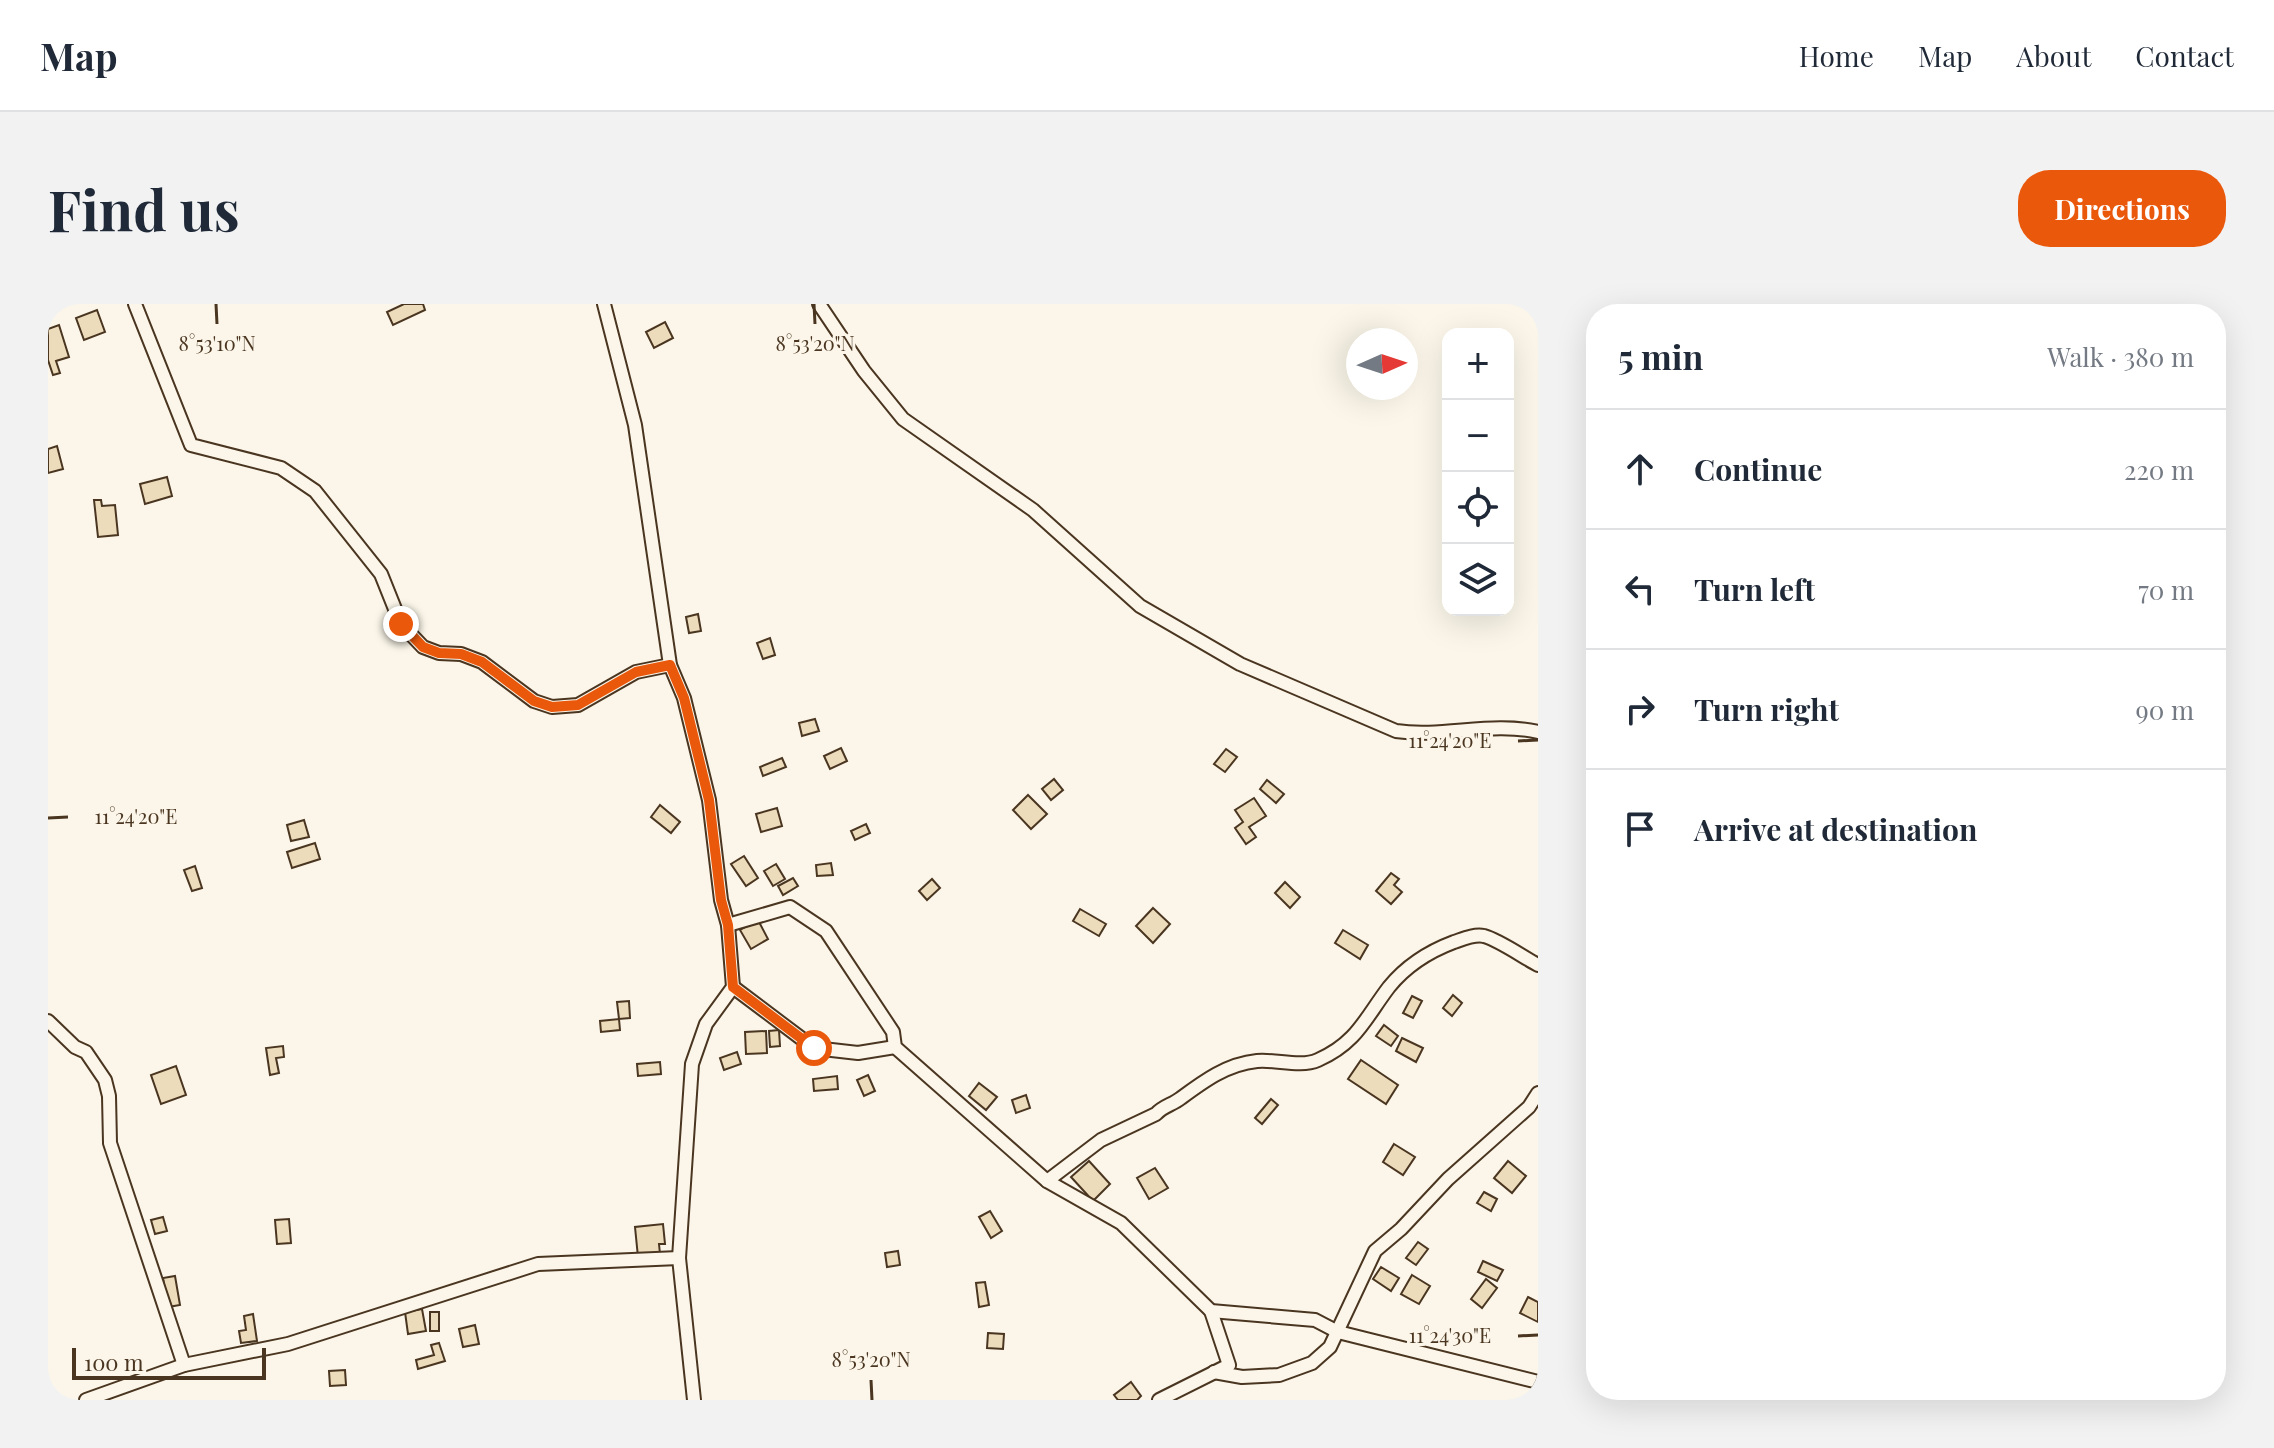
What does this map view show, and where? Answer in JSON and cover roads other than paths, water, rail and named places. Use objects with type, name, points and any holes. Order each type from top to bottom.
[{"type":"street","points":[[135,304],[191,445],[281,468],[315,491],[381,574],[401,624],[423,647],[439,653],[461,654],[482,662],[534,701],[552,707],[578,705],[636,672],[670,665]]},
{"type":"street","points":[[604,304],[635,425],[670,665],[684,698],[709,800],[721,900],[728,925],[733,987],[706,1024],[692,1064],[679,1258],[694,1400]]},
{"type":"street","points":[[819,304],[864,371],[903,419],[1033,510],[1140,606],[1240,664],[1396,731],[1414,734],[1518,727],[1538,732]]},
{"type":"street","points":[[728,925],[790,907],[826,931],[893,1032],[895,1047],[1047,1181],[1121,1223],[1211,1311],[1229,1365],[1159,1400]]},
{"type":"street","points":[[1047,1181],[1101,1140],[1156,1114],[1162,1107],[1178,1101],[1224,1069],[1257,1061],[1313,1062],[1329,1055],[1362,1029],[1390,986],[1435,949],[1468,937],[1484,936],[1538,965]]},
{"type":"street","points":[[733,987],[814,1048],[858,1053],[895,1047]]},
{"type":"street","points":[[48,1021],[75,1047],[86,1052],[105,1080],[109,1096],[110,1143],[184,1365]]},
{"type":"street","points":[[1214,1372],[1242,1377],[1279,1375],[1312,1363],[1330,1347],[1375,1251],[1401,1229],[1448,1179],[1529,1107],[1538,1093]]},
{"type":"street","points":[[86,1400],[184,1365],[288,1344],[538,1264],[679,1258]]},
{"type":"street","points":[[1211,1311],[1315,1320],[1338,1332],[1538,1382]]}]
